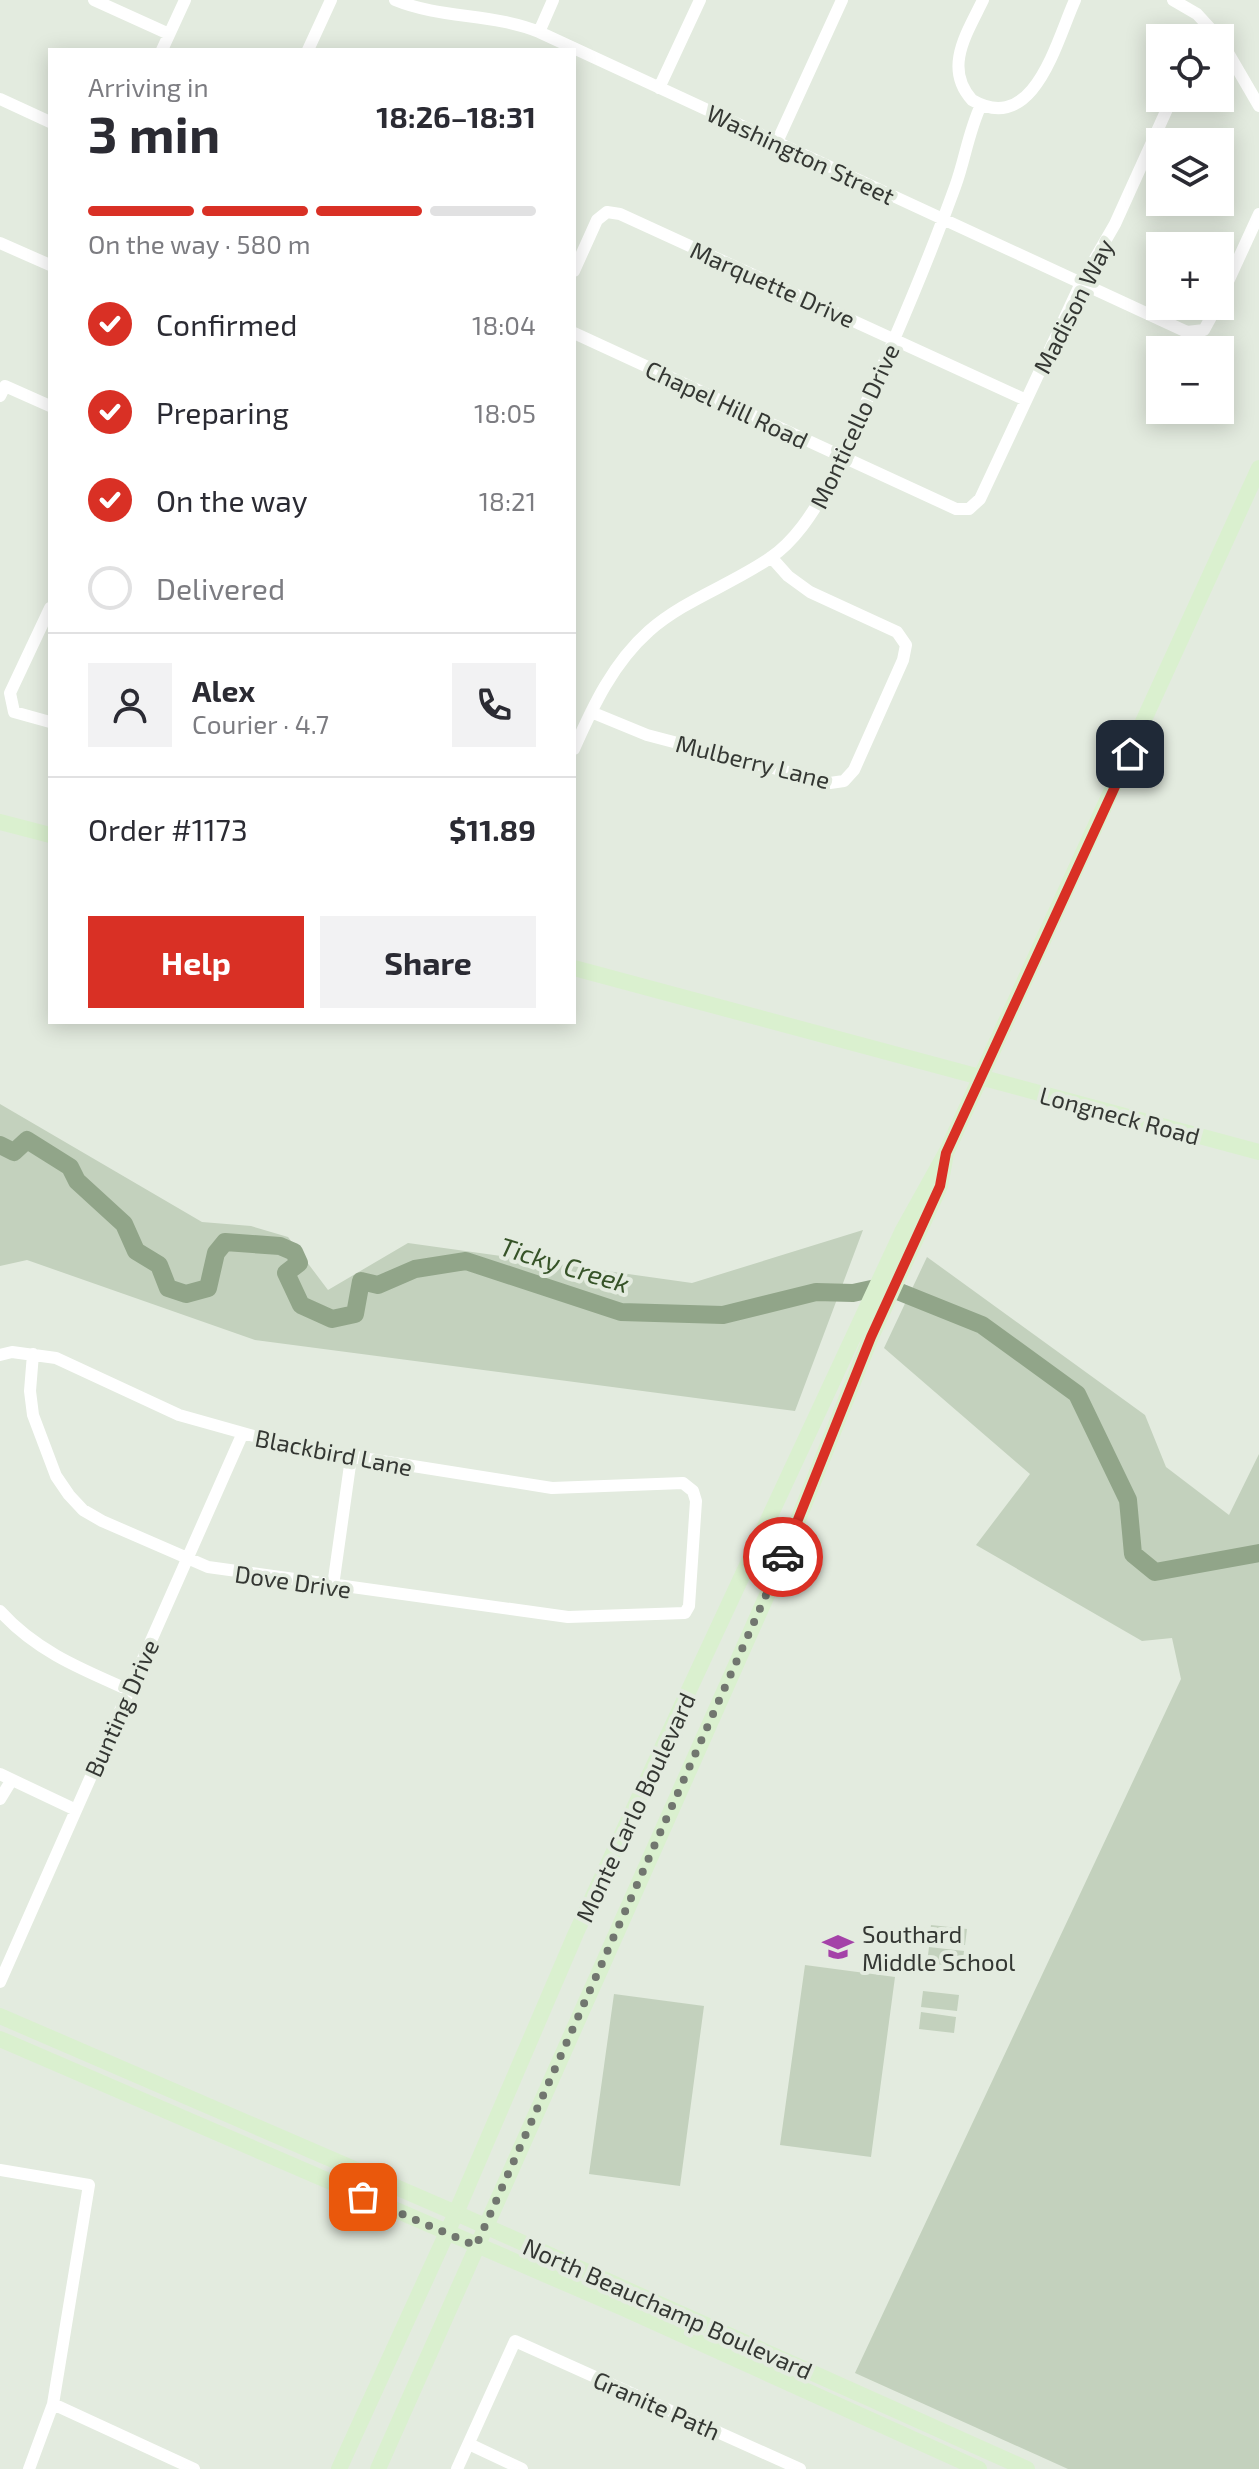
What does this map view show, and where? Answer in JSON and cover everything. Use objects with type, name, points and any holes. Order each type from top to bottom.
[{"type":"main road","name":"Monte Carlo Boulevard","points":[[339,2469],[447,2234],[576,1933],[865,1333],[1259,468]]},
{"type":"main road","points":[[0,822],[48,834]]},
{"type":"main road","name":"Longneck Road","points":[[576,969],[1259,1152]]},
{"type":"main road","name":"Monte Carlo Boulevard","points":[[378,2469],[776,1575],[865,1333]]},
{"type":"main road","name":"North Beauchamp Boulevard","points":[[0,2016],[456,2213],[1027,2469]]},
{"type":"main road","name":"North Beauchamp Boulevard","points":[[0,2039],[623,2308],[979,2469]]},
{"type":"street","points":[[94,0],[169,34]]},
{"type":"street","points":[[163,48],[185,0]]},
{"type":"street","points":[[309,48],[331,0]]},
{"type":"street","name":"Washington Street","points":[[395,0],[494,17],[539,32],[573,48]]},
{"type":"street","points":[[539,32],[553,0]]},
{"type":"street","points":[[659,88],[700,0]]},
{"type":"street","points":[[777,142],[842,0]]},
{"type":"street","points":[[983,0],[962,45],[957,68],[965,93],[981,105],[1009,107],[1030,95],[1075,0]]},
{"type":"street","points":[[1173,0],[1197,14],[1206,24]]},
{"type":"street","name":"Washington Street","points":[[576,49],[1146,313]]},
{"type":"street","points":[[1234,65],[1259,106]]},
{"type":"street","points":[[0,99],[48,121]]},
{"type":"street","name":"Monticello Drive","points":[[576,745],[609,679],[649,631],[672,613],[771,557],[810,517],[895,339],[960,173],[968,134],[981,105]]},
{"type":"street","name":"Madison Way","points":[[969,509],[980,499],[1081,283],[1115,224],[1166,112]]},
{"type":"street","name":"Marquette Drive","points":[[576,267],[597,220],[607,212],[620,214],[1026,400]]},
{"type":"street","points":[[1234,268],[1259,214]]},
{"type":"street","points":[[0,243],[48,264]]},
{"type":"street","name":"Washington Street","points":[[1161,320],[1187,332],[1199,332],[1210,320]]},
{"type":"street","name":"Chapel Hill Road","points":[[576,334],[956,509],[969,509]]},
{"type":"street","points":[[2,391],[48,405]]},
{"type":"street","name":"Mulberry Lane","points":[[591,712],[647,735],[830,783],[844,781],[854,770],[897,674],[906,645],[897,632],[796,583],[771,557]]},
{"type":"street","points":[[48,612],[10,693],[14,712],[48,721]]},
{"type":"street","name":"Blackbird Lane","points":[[0,1355],[33,1354],[56,1358],[179,1415],[242,1435],[351,1458],[552,1488],[683,1483],[693,1491],[696,1501],[691,1597],[685,1613]]},
{"type":"street","name":"Dove Drive","points":[[33,1354],[30,1391],[33,1415],[56,1476],[69,1495],[83,1510],[102,1521],[187,1558],[225,1572],[568,1617],[685,1613]]},
{"type":"street","name":"Bunting Drive","points":[[0,1982],[242,1435]]},
{"type":"street","points":[[333,1586],[351,1458]]},
{"type":"street","points":[[0,1611],[37,1645],[66,1663],[129,1690]]},
{"type":"street","points":[[0,1799],[6,1777],[76,1810]]},
{"type":"street","points":[[0,2170],[89,2185],[53,2404],[29,2469]]},
{"type":"street","name":"Granite Path","points":[[469,2444],[515,2341],[781,2465],[800,2469]]},
{"type":"street","points":[[53,2404],[194,2469]]},
{"type":"street","points":[[457,2469],[469,2444],[522,2469]]},
{"type":"green space","points":[[0,1104],[202,1222],[251,1226],[288,1237],[328,1290],[408,1243],[692,1283],[863,1230],[795,1411],[255,1340],[27,1260],[0,1266]]},
{"type":"green space","points":[[927,1257],[1145,1415],[1166,1467],[1229,1515],[1259,1454],[1259,2469],[1068,2469],[855,2373],[1181,1679],[1172,1638],[1142,1641],[976,1545],[1030,1474],[884,1348]]},
{"type":"green space","points":[[931,1925],[967,1929],[965,1945],[929,1941]]},
{"type":"green space","points":[[929,1947],[964,1951],[962,1967],[927,1963]]},
{"type":"green space","points":[[805,1965],[895,1977],[871,2157],[780,2145]]},
{"type":"green space","points":[[923,1991],[959,1995],[957,2011],[921,2007]]},
{"type":"green space","points":[[614,1994],[704,2006],[680,2186],[589,2174]]},
{"type":"green space","points":[[921,2012],[956,2017],[954,2033],[919,2029]]},
{"type":"waterway","name":"Ticky Creek","points":[[0,1145],[14,1152],[27,1140],[70,1167],[77,1181],[124,1224],[136,1251],[159,1265],[168,1288],[186,1294],[208,1288],[216,1253],[225,1242],[280,1246],[294,1252],[299,1263],[286,1273],[301,1305],[332,1319],[355,1314],[361,1281],[378,1285],[415,1269],[466,1261],[621,1312],[723,1315],[816,1292],[853,1293],[885,1286],[982,1325],[1077,1394],[1128,1500],[1133,1554],[1155,1572],[1259,1553]]},
{"type":"way so far","points":[[363,2197],[476,2246],[783,1557]]},
{"type":"place","name":"Southard Middle School","points":[[838,1947]]},
{"type":"route","points":[[783,1557],[871,1337],[940,1186],[946,1153],[1130,754]]}]
